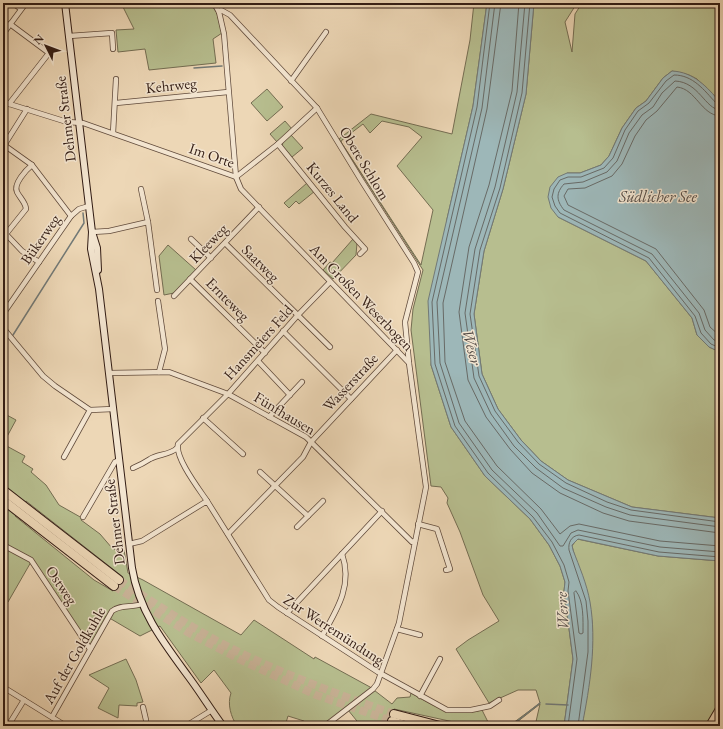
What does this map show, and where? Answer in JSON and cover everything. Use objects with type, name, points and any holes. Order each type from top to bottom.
[{"type":"highway","points":[[3,490],[116,583],[3,500]]},
{"type":"highway","points":[[710,726],[720,709]]},
{"type":"highway","points":[[408,726],[393,718],[440,726]]},
{"type":"street","points":[[13,3],[21,9]]},
{"type":"street","points":[[3,34],[26,3]]},
{"type":"street","name":"Dehmer Straße","points":[[65,3],[92,232],[91,249],[99,289],[134,578],[142,604],[160,637],[223,726]]},
{"type":"street","name":"Am Großen Weserbogen","points":[[214,3],[219,12],[227,60],[228,92],[236,177],[241,189],[409,363],[426,487],[396,629],[381,674],[373,689],[325,726]]},
{"type":"street","name":"Obere Schlom","points":[[219,12],[221,10],[230,15],[318,108],[361,180],[414,263],[418,272],[406,322],[409,363]]},
{"type":"street","points":[[10,24],[49,53],[10,104]]},
{"type":"street","points":[[291,81],[326,32]]},
{"type":"street","points":[[69,36],[112,33],[113,49]]},
{"type":"street","points":[[113,133],[116,103],[116,79]]},
{"type":"street","name":"Kehrweg","points":[[116,103],[228,92]]},
{"type":"street","name":"Im Orte","points":[[3,102],[67,122],[83,123],[236,177],[278,144],[318,108]]},
{"type":"street","points":[[27,109],[3,146],[32,165],[71,216]]},
{"type":"street","name":"Kurzes Land","points":[[278,144],[345,227],[365,249],[360,254]]},
{"type":"street","points":[[32,165],[24,173],[16,191],[26,209],[4,233],[22,251],[39,262]]},
{"type":"street","points":[[141,189],[148,222],[157,290]]},
{"type":"street","name":"Bükerweg","points":[[3,314],[71,216],[79,209],[89,206]]},
{"type":"street","name":"Kleeweg","points":[[174,296],[226,244],[259,207]]},
{"type":"street","points":[[92,232],[109,231],[148,222]]},
{"type":"street","points":[[191,240],[211,258]]},
{"type":"street","name":"Saatweg","points":[[226,244],[330,347]]},
{"type":"street","name":"Ernteweg","points":[[190,279],[265,353]]},
{"type":"street","name":"Hansmeiers Feld","points":[[177,448],[178,444],[228,394],[297,316],[330,282]]},
{"type":"street","points":[[158,301],[165,348],[159,372]]},
{"type":"street","points":[[3,328],[42,376],[90,410],[113,409]]},
{"type":"street","points":[[284,331],[350,399]]},
{"type":"street","name":"Wasserstraße","points":[[228,534],[303,457],[311,442],[397,350]]},
{"type":"street","points":[[258,361],[290,395]]},
{"type":"street","name":"Fünfhausen","points":[[109,373],[169,372],[228,394],[270,417],[311,442],[412,542],[414,542]]},
{"type":"street","points":[[270,417],[302,382]]},
{"type":"street","points":[[64,457],[90,410]]},
{"type":"street","points":[[204,418],[243,454]]},
{"type":"street","points":[[129,544],[142,541],[207,502],[182,462],[177,448],[174,451],[150,459],[147,463],[133,468]]},
{"type":"street","points":[[83,517],[115,462],[119,460]]},
{"type":"street","points":[[260,472],[308,516]]},
{"type":"street","points":[[297,528],[323,501]]},
{"type":"street","name":"Zur Werremündung","points":[[207,502],[269,600],[287,613],[381,674],[447,710],[454,711],[490,706],[499,700]]},
{"type":"street","points":[[287,613],[382,511]]},
{"type":"street","points":[[418,524],[437,529],[450,569],[446,570]]},
{"type":"street","name":"Ostweg","points":[[3,545],[31,560],[90,649]]},
{"type":"street","points":[[322,636],[341,602],[344,593],[346,564],[342,554]]},
{"type":"street","name":"Auf der Goldkuhle","points":[[52,717],[112,611],[117,607],[134,608],[142,604]]},
{"type":"street","points":[[396,629],[420,635]]},
{"type":"street","points":[[420,696],[440,659]]},
{"type":"street","points":[[3,687],[66,726]]},
{"type":"street","points":[[8,726],[24,700]]},
{"type":"street","points":[[143,707],[146,726]]},
{"type":"street","points":[[186,726],[212,710]]},
{"type":"green space","points":[[121,3],[210,3],[217,13],[222,33],[213,39],[216,63],[149,70],[145,49],[118,52],[116,30],[134,29]]},
{"type":"green space","points":[[474,3],[487,3],[473,106],[447,219],[431,365],[451,427],[485,476],[530,519],[549,545],[560,566],[565,582],[564,591],[573,659],[564,726],[535,726],[540,704],[512,726],[509,726],[540,703],[536,690],[518,690],[489,703],[456,649],[499,621],[483,595],[460,532],[447,503],[448,498],[441,487],[431,486],[411,330],[413,309],[423,270],[339,139],[371,114],[452,134],[470,40]],"holes":[[[382,121],[409,127],[422,137],[397,166],[433,210],[421,265],[341,142],[363,124],[370,133]]]},
{"type":"green space","points":[[534,3],[577,3],[565,22],[572,52],[575,14],[582,3],[720,3],[720,102],[697,79],[689,75],[672,71],[663,78],[646,101],[636,108],[622,128],[609,156],[601,165],[580,173],[567,173],[558,217],[646,261],[692,318],[697,335],[709,347],[720,352],[720,518],[632,507],[568,480],[541,461],[521,440],[498,409],[482,374],[474,314],[484,251],[503,189],[526,94]]},
{"type":"green space","points":[[267,89],[283,107],[267,121],[251,103]]},
{"type":"green space","points":[[285,121],[292,129],[277,142],[270,134]]},
{"type":"green space","points":[[291,135],[303,148],[292,157],[282,146],[283,142]]},
{"type":"green space","points":[[307,183],[315,191],[299,204],[296,201],[289,208],[284,203]]},
{"type":"green space","points":[[353,239],[357,243],[356,255],[333,279],[323,270],[330,262],[332,263]]},
{"type":"green space","points":[[168,245],[196,270],[174,293],[164,295],[159,256]]},
{"type":"green space","points":[[3,413],[16,420],[3,444]]},
{"type":"green space","points":[[3,444],[25,456],[22,462],[33,469],[31,472],[46,485],[59,505],[82,518],[81,520],[100,534],[112,548],[119,551],[124,550],[128,573],[241,635],[254,620],[314,659],[315,657],[370,687],[392,704],[397,698],[410,697],[411,693],[437,707],[453,712],[471,712],[482,710],[490,726],[472,726],[394,709],[389,725],[392,726],[361,726],[348,710],[327,726],[307,726],[304,721],[288,716],[285,726],[271,721],[265,726],[237,726],[230,710],[229,702],[231,693],[214,670],[201,683],[160,626],[140,636],[106,616],[88,649],[31,562],[8,602],[3,599]],"holes":[[[26,501],[123,577],[113,591],[94,580],[15,516]]]},
{"type":"green space","points":[[577,539],[658,556],[720,561],[720,726],[582,726],[592,652],[592,621],[572,546]]},
{"type":"green space","points":[[126,659],[136,680],[143,702],[137,703],[137,706],[119,705],[118,718],[98,708],[109,688],[89,675]]},
{"type":"water","name":"Weser","points":[[487,3],[534,3],[526,94],[503,189],[484,251],[474,314],[482,374],[498,409],[521,440],[541,461],[568,480],[632,507],[720,518],[720,561],[658,556],[578,539],[572,545],[587,589],[590,602],[593,633],[592,664],[582,726],[564,726],[573,659],[564,591],[565,582],[560,566],[549,545],[530,519],[485,476],[451,427],[431,365],[428,301],[473,106]]},
{"type":"water","name":"Südlicher See","points":[[672,71],[687,74],[693,77],[705,86],[720,102],[720,352],[709,347],[697,335],[692,318],[646,261],[558,217],[551,208],[548,197],[550,187],[558,177],[567,173],[580,173],[601,165],[609,156],[622,128],[636,108],[646,101],[663,78]]},
{"type":"waterway","points":[[194,68],[222,66]]},
{"type":"waterway","points":[[13,335],[84,223],[83,213]]},
{"type":"waterway","points":[[511,726],[540,703]]},
{"type":"waterway","points":[[546,704],[568,705]]},
{"type":"tunnel","points":[[119,580],[155,604],[217,641],[239,652],[304,681],[394,714]]},
{"type":"tunnel","points":[[114,586],[189,633],[241,660],[316,695],[392,721]]},
{"type":"water label","name":"Werre","points":[[562,611]]}]
